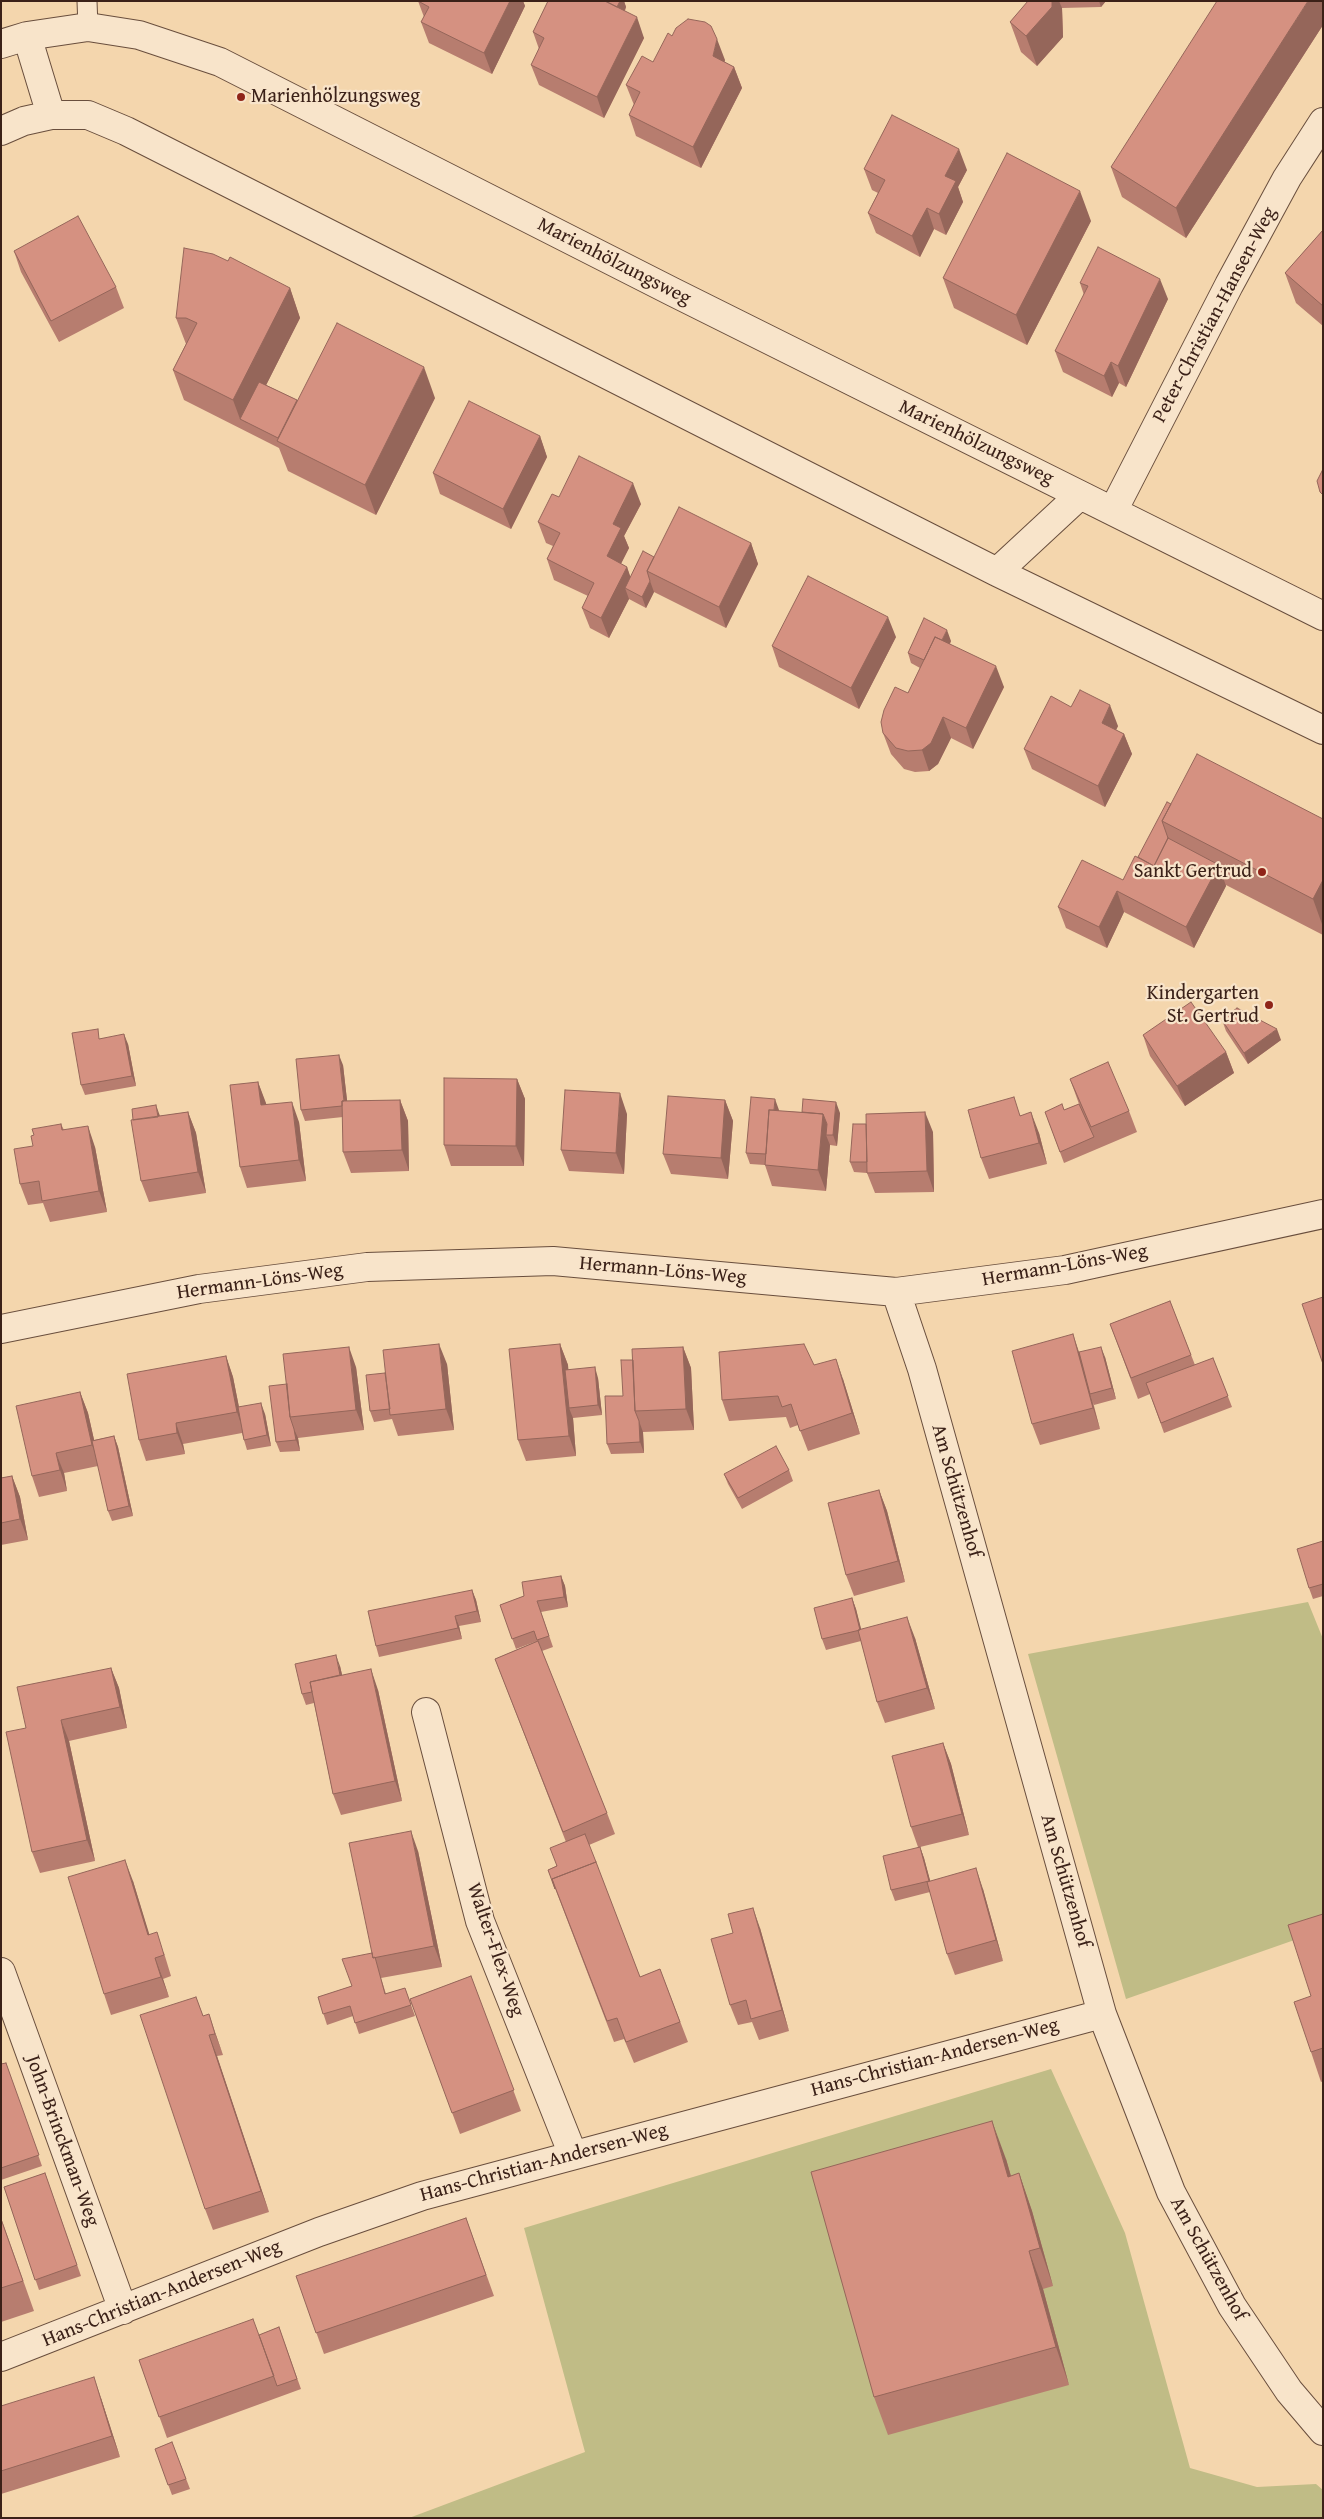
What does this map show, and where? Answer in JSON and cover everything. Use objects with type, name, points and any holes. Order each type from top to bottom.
[{"type":"street","name":"Marienhölzungsweg","points":[[1,44],[88,14],[139,35],[220,62],[664,288],[1323,616]]},
{"type":"street","points":[[27,36],[51,115]]},
{"type":"street","points":[[1,131],[24,121],[51,115],[88,115],[126,131],[998,572],[1323,730]]},
{"type":"street","name":"Peter-Christian-Hansen-Weg","points":[[1113,511],[1229,285],[1287,178],[1323,122]]},
{"type":"street","name":"Marienhölzungsweg","points":[[998,572],[1080,495]]},
{"type":"street","name":"Hermann-Löns-Weg","points":[[1,1329],[199,1289],[367,1267],[553,1261],[896,1292],[1065,1270],[1323,1214]]},
{"type":"street","name":"Am Schützenhof","points":[[896,1292],[925,1379],[1102,2014],[1171,2192],[1232,2306],[1288,2390],[1323,2431]]},
{"type":"street","name":"Walter-Flex-Weg","points":[[426,1712],[480,1921],[573,2155]]},
{"type":"street","name":"John-Brinckman-Weg","points":[[1,1972],[123,2310]]},
{"type":"street","name":"Hans-Christian-Andersen-Weg","points":[[1,2357],[319,2232],[413,2200],[573,2155],[1102,2014]]},
{"type":"shaded area","points":[[1308,1602],[1323,1639],[1323,1930],[1126,1999],[1028,1654]]},
{"type":"shaded area","points":[[1051,2069],[1125,2233],[1190,2468],[1257,2487],[1316,2484],[1323,2490],[1323,2518],[409,2518],[585,2452],[524,2228]]},
{"type":"building","points":[[418,1],[510,1],[484,53],[421,22],[429,7]]},
{"type":"building","points":[[548,1],[605,1],[637,17],[597,97],[531,65],[544,38],[533,32]]},
{"type":"building","points":[[605,1],[620,1],[617,7]]},
{"type":"building","points":[[1028,1],[1052,1],[1052,7],[1026,36],[1010,22]]},
{"type":"building","points":[[1217,1],[1308,1],[1176,208],[1111,167]]},
{"type":"building","points":[[688,19],[705,22],[711,26],[717,39],[713,56],[734,67],[693,147],[629,115],[640,92],[626,85],[642,56],[653,62],[668,33],[672,36],[676,28]]},
{"type":"building","points":[[892,115],[959,149],[945,176],[956,181],[939,214],[927,208],[912,236],[868,213],[885,180],[864,169]]},
{"type":"building","points":[[1007,153],[1080,191],[1016,315],[943,278]]},
{"type":"building","points":[[78,216],[116,287],[51,321],[14,251]]},
{"type":"building","points":[[1323,230],[1323,306],[1285,273]]},
{"type":"building","points":[[1098,247],[1160,279],[1118,366],[1111,362],[1104,376],[1055,351],[1088,286],[1080,283]]},
{"type":"building","points":[[184,248],[213,254],[228,261],[230,257],[290,288],[233,400],[173,370],[197,323],[186,318],[176,318]]},
{"type":"building","points":[[337,323],[424,367],[365,485],[277,441]]},
{"type":"building","points":[[259,382],[297,400],[278,438],[240,419]]},
{"type":"building","points":[[469,401],[540,436],[503,509],[433,473]]},
{"type":"building","points":[[579,456],[633,483],[613,524],[621,528],[607,556],[627,567],[601,618],[582,608],[594,583],[547,559],[560,533],[538,522],[552,494],[559,497]]},
{"type":"building","points":[[1323,469],[1323,495],[1320,492],[1317,481]]},
{"type":"building","points":[[679,507],[751,543],[719,607],[647,571]]},
{"type":"building","points":[[643,551],[654,557],[647,571],[650,581],[642,597],[625,588]]},
{"type":"building","points":[[808,576],[888,617],[851,688],[772,646]]},
{"type":"building","points":[[924,618],[947,630],[942,640],[935,637],[924,660],[908,653]]},
{"type":"building","points":[[935,637],[996,666],[966,728],[943,717],[931,743],[922,750],[908,751],[896,748],[883,733],[881,722],[884,710],[895,687],[908,693]]},
{"type":"building","points":[[1080,690],[1110,705],[1102,723],[1124,734],[1098,786],[1024,749],[1051,696],[1071,707]]},
{"type":"building","points":[[1197,754],[1323,819],[1323,880],[1313,899],[1162,821]]},
{"type":"building","points":[[1167,802],[1171,804],[1162,821],[1168,838],[1154,866],[1138,857]]},
{"type":"building","points":[[1168,838],[1219,865],[1186,927],[1117,891],[1099,927],[1058,907],[1082,860],[1123,880],[1135,856],[1154,866]]},
{"type":"building","points":[[1191,1002],[1226,1052],[1177,1086],[1143,1035]]},
{"type":"building","points":[[1237,1008],[1277,1029],[1244,1053],[1222,1020]]},
{"type":"building","points":[[98,1029],[99,1039],[124,1034],[132,1076],[81,1085],[72,1033]]},
{"type":"building","points":[[339,1055],[344,1101],[342,1101],[342,1106],[301,1110],[296,1059]]},
{"type":"building","points":[[1108,1062],[1129,1111],[1091,1127],[1070,1079]]},
{"type":"building","points":[[444,1078],[517,1079],[516,1146],[444,1145]]},
{"type":"building","points":[[258,1082],[261,1105],[292,1102],[299,1160],[240,1167],[230,1085]]},
{"type":"building","points":[[565,1090],[620,1093],[616,1153],[561,1150]]},
{"type":"building","points":[[668,1096],[725,1100],[721,1158],[663,1154]]},
{"type":"building","points":[[751,1097],[775,1099],[774,1110],[769,1110],[766,1154],[746,1153]]},
{"type":"building","points":[[1014,1097],[1020,1116],[1031,1112],[1039,1143],[981,1158],[968,1110]]},
{"type":"building","points":[[803,1099],[836,1102],[833,1135],[826,1135],[827,1124],[823,1114],[802,1112]]},
{"type":"building","points":[[400,1100],[402,1150],[343,1152],[342,1101]]},
{"type":"building","points":[[1062,1104],[1064,1110],[1079,1104],[1094,1137],[1060,1152],[1045,1112]]},
{"type":"building","points":[[156,1105],[158,1117],[133,1120],[132,1109]]},
{"type":"building","points":[[769,1110],[823,1114],[818,1170],[765,1165]]},
{"type":"building","points":[[188,1112],[198,1172],[141,1181],[131,1120]]},
{"type":"building","points":[[925,1112],[927,1171],[867,1173],[866,1114]]},
{"type":"building","points":[[61,1124],[62,1130],[88,1126],[99,1191],[42,1201],[39,1181],[20,1184],[14,1149],[33,1146],[31,1136],[34,1135],[32,1129]]},
{"type":"building","points":[[853,1124],[866,1124],[867,1162],[850,1162]]},
{"type":"building","points":[[1323,1297],[1323,1364],[1302,1304]]},
{"type":"building","points":[[1170,1301],[1191,1355],[1131,1378],[1110,1324]]},
{"type":"building","points":[[1073,1334],[1093,1408],[1032,1424],[1012,1351]]},
{"type":"building","points":[[439,1344],[446,1409],[390,1415],[383,1350]]},
{"type":"building","points":[[560,1344],[569,1436],[518,1440],[509,1349]]},
{"type":"building","points":[[804,1344],[814,1365],[836,1359],[852,1413],[800,1431],[791,1404],[782,1407],[778,1396],[722,1400],[719,1352]]},
{"type":"building","points":[[349,1347],[356,1410],[290,1417],[283,1354]]},
{"type":"building","points":[[683,1347],[686,1409],[635,1411],[632,1349]]},
{"type":"building","points":[[1101,1347],[1112,1388],[1090,1394],[1079,1352]]},
{"type":"building","points":[[226,1356],[237,1412],[176,1423],[177,1433],[139,1440],[127,1374]]},
{"type":"building","points":[[1213,1358],[1228,1396],[1161,1423],[1146,1383]]},
{"type":"building","points":[[621,1360],[633,1360],[635,1411],[639,1421],[640,1442],[607,1444],[605,1396],[623,1396]]},
{"type":"building","points":[[595,1367],[598,1405],[569,1408],[565,1370]]},
{"type":"building","points":[[385,1373],[390,1409],[370,1411],[366,1375]]},
{"type":"building","points":[[287,1384],[290,1417],[296,1440],[276,1442],[269,1386]]},
{"type":"building","points":[[80,1392],[92,1445],[56,1453],[60,1470],[32,1476],[16,1406]]},
{"type":"building","points":[[261,1403],[267,1435],[244,1440],[238,1407]]},
{"type":"building","points":[[114,1436],[129,1506],[108,1511],[92,1441]]},
{"type":"building","points":[[776,1446],[789,1470],[738,1498],[724,1474]]},
{"type":"building","points":[[12,1476],[20,1519],[1,1523],[1,1478]]},
{"type":"building","points":[[879,1490],[898,1561],[846,1575],[828,1503]]},
{"type":"building","points":[[1323,1541],[1323,1584],[1309,1588],[1297,1549]]},
{"type":"building","points":[[561,1576],[564,1597],[537,1601],[549,1636],[537,1640],[534,1631],[512,1639],[500,1605],[524,1596],[522,1582]]},
{"type":"building","points":[[472,1590],[477,1611],[455,1616],[458,1628],[376,1646],[368,1611]]},
{"type":"building","points":[[852,1598],[860,1630],[822,1639],[814,1608]]},
{"type":"building","points":[[907,1617],[927,1688],[877,1702],[858,1630]]},
{"type":"building","points":[[538,1641],[607,1813],[563,1832],[495,1659]]},
{"type":"building","points":[[336,1655],[340,1675],[310,1682],[312,1692],[302,1694],[295,1664]]},
{"type":"building","points":[[111,1668],[120,1707],[61,1720],[87,1840],[32,1852],[6,1732],[26,1728],[17,1687]]},
{"type":"building","points":[[371,1669],[395,1781],[333,1794],[310,1682]]},
{"type":"building","points":[[943,1743],[962,1814],[911,1827],[892,1756]]},
{"type":"building","points":[[411,1831],[434,1946],[373,1958],[349,1843]]},
{"type":"building","points":[[585,1834],[596,1862],[552,1879],[555,1889],[548,1870],[557,1866],[550,1848]]},
{"type":"building","points":[[920,1847],[929,1881],[891,1890],[883,1856]]},
{"type":"building","points":[[125,1860],[148,1935],[157,1932],[164,1955],[155,1958],[161,1977],[104,1994],[68,1877]]},
{"type":"building","points":[[596,1862],[640,1977],[660,1969],[680,2022],[626,2042],[617,2018],[607,2021],[552,1879]]},
{"type":"building","points":[[976,1868],[996,1940],[947,1954],[927,1882]]},
{"type":"building","points":[[753,1908],[782,2010],[751,2019],[746,2000],[730,2005],[711,1939],[733,1933],[728,1914]]},
{"type":"building","points":[[1323,1914],[1323,2048],[1311,2052],[1294,2002],[1311,1996],[1288,1925]]},
{"type":"building","points":[[372,1953],[373,1958],[375,1957],[385,1994],[405,1988],[411,2005],[355,2023],[350,2006],[323,2014],[318,1997],[352,1986],[342,1959]]},
{"type":"building","points":[[471,1976],[514,2090],[452,2113],[410,1999]]},
{"type":"building","points":[[196,1997],[203,2016],[209,2014],[215,2034],[209,2035],[261,2191],[205,2209],[140,2015]]},
{"type":"building","points":[[6,2063],[39,2155],[1,2168],[1,2064]]},
{"type":"building","points":[[992,2121],[1008,2177],[1019,2173],[1040,2248],[1029,2251],[1056,2347],[874,2397],[811,2172]]},
{"type":"building","points":[[45,2173],[77,2265],[35,2280],[4,2187]]},
{"type":"building","points":[[466,2218],[486,2275],[316,2333],[296,2276]]},
{"type":"building","points":[[1,2219],[23,2281],[1,2288]]},
{"type":"building","points":[[253,2319],[274,2376],[159,2417],[139,2360]]},
{"type":"building","points":[[279,2327],[297,2379],[277,2386],[259,2335]]},
{"type":"building","points":[[94,2377],[112,2436],[1,2471],[1,2406]]},
{"type":"building","points":[[172,2442],[186,2479],[168,2485],[155,2449]]},
{"type":"place","name":"Marienhölzungsweg","points":[[241,97]]},
{"type":"place","name":"Sankt Gertrud","points":[[1262,872]]},
{"type":"place","name":"Kindergarten St. Gertrud","points":[[1269,1005]]}]
